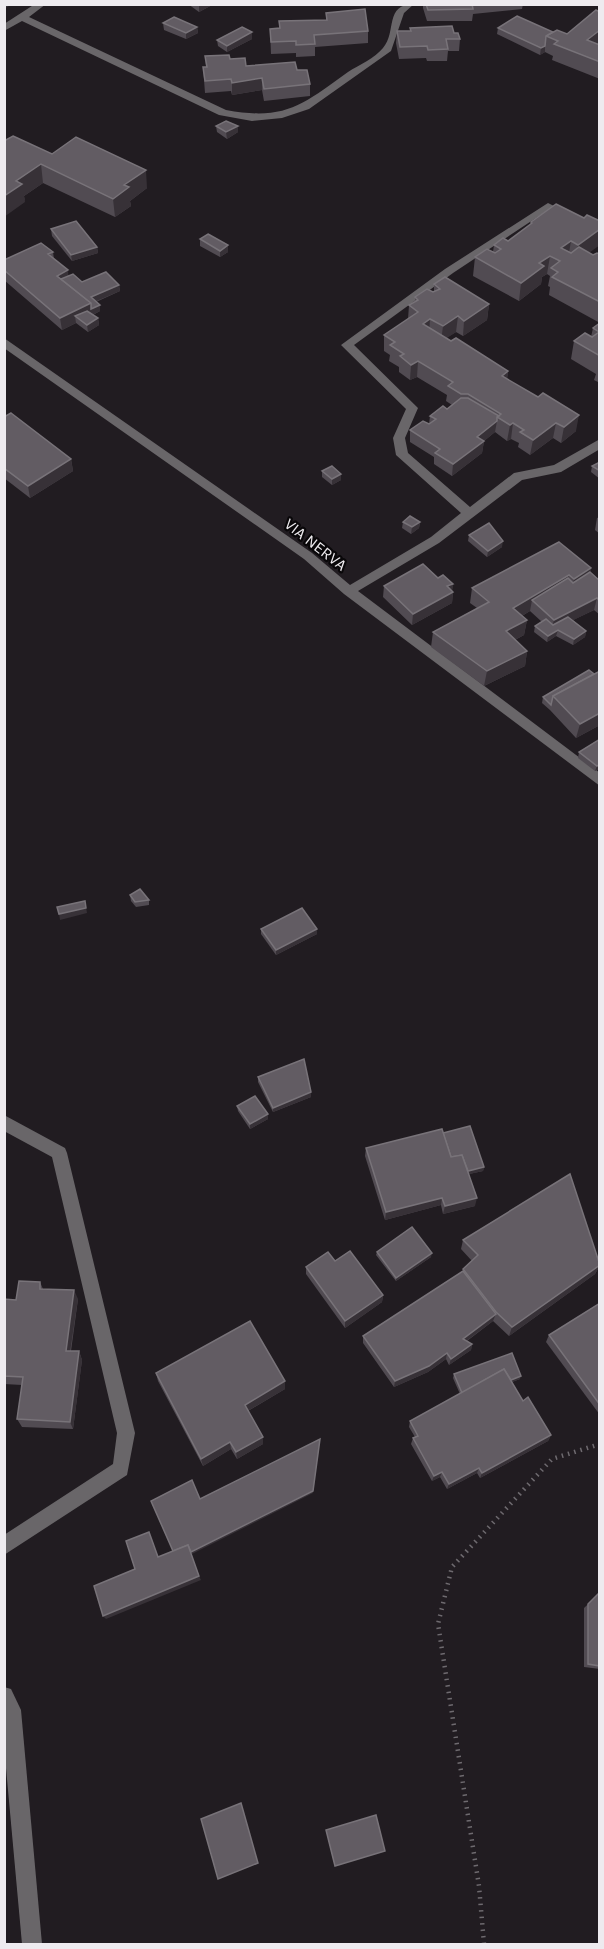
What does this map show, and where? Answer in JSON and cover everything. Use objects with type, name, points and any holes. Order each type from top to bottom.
[{"type":"street","points":[[4,28],[42,4]]},
{"type":"street","points":[[22,17],[223,113],[252,118],[282,115],[305,107],[388,49],[400,12],[410,4]]},
{"type":"street","points":[[469,513],[402,454],[399,438],[412,408],[347,345],[449,271],[548,206],[600,234]]},
{"type":"street","name":"VIA NERVA","points":[[4,342],[308,556],[349,591],[600,781]]},
{"type":"street","points":[[349,591],[435,540],[518,476],[557,469],[600,443]]},
{"type":"street","points":[[4,1122],[59,1153],[126,1433],[121,1469],[4,1546]]},
{"type":"street","points":[[4,1696],[11,1710],[32,1944]]},
{"type":"path","points":[[484,1944],[477,1875],[438,1624],[452,1567],[552,1459],[600,1444]]},
{"type":"building","points":[[426,4],[472,4],[473,9],[428,10]]},
{"type":"building","points":[[365,9],[368,31],[314,35],[315,44],[296,45],[296,41],[271,42],[270,29],[280,28],[279,21],[327,20],[326,13]]},
{"type":"building","points":[[596,10],[600,12],[600,30],[587,40],[600,45],[600,62],[554,44],[558,41],[546,36],[557,30],[567,34]]},
{"type":"building","points":[[517,16],[553,32],[546,36],[545,46],[541,48],[498,28]]},
{"type":"building","points":[[174,17],[197,27],[186,33],[163,23]]},
{"type":"building","points":[[452,26],[454,33],[458,33],[460,39],[446,39],[448,49],[428,50],[427,46],[400,47],[397,31],[411,31],[410,28]]},
{"type":"building","points":[[242,27],[252,32],[227,46],[217,40]]},
{"type":"building","points":[[229,55],[230,59],[245,58],[246,66],[295,62],[297,70],[307,70],[310,84],[264,89],[262,78],[232,83],[231,79],[205,81],[203,67],[207,67],[205,56]]},
{"type":"building","points":[[226,121],[238,126],[226,132],[216,126]]},
{"type":"building","points":[[13,136],[52,154],[76,137],[146,170],[124,185],[129,187],[113,199],[41,164],[16,181],[22,184],[4,196],[4,141]]},
{"type":"building","points":[[556,204],[584,218],[587,215],[600,221],[600,229],[578,245],[571,241],[561,248],[571,253],[579,247],[593,255],[600,254],[600,302],[552,277],[558,272],[551,268],[560,261],[550,256],[539,263],[544,266],[521,283],[475,257],[487,249],[495,253],[501,249],[494,245],[503,238],[508,241]]},
{"type":"building","points":[[76,221],[97,247],[71,255],[51,229]]},
{"type":"building","points":[[208,234],[228,245],[220,251],[200,239]]},
{"type":"building","points":[[41,243],[53,252],[48,254],[68,270],[57,276],[91,303],[60,318],[4,270],[4,260]]},
{"type":"building","points":[[106,272],[119,285],[91,297],[100,305],[91,309],[91,303],[61,279],[73,274],[82,282]]},
{"type":"building","points":[[445,277],[489,304],[464,321],[458,316],[443,326],[430,319],[423,324],[451,341],[456,338],[508,371],[502,376],[538,397],[543,393],[579,415],[564,427],[556,423],[533,440],[520,432],[524,430],[497,417],[501,414],[468,394],[461,394],[448,386],[453,382],[418,361],[411,365],[400,356],[404,354],[390,345],[395,342],[384,335],[418,312],[409,305],[418,300],[415,297],[427,289],[433,292],[440,289],[434,284]]},
{"type":"building","points":[[87,311],[98,318],[87,325],[75,316]]},
{"type":"building","points":[[600,323],[600,356],[574,341],[585,333],[592,337],[599,332],[593,328]]},
{"type":"building","points":[[461,398],[468,398],[499,416],[497,421],[477,437],[484,441],[453,464],[435,453],[440,449],[410,430],[423,421],[429,424],[436,419],[430,416],[443,406],[447,409]]},
{"type":"building","points":[[11,413],[71,459],[28,486],[4,468],[4,417]]},
{"type":"building","points":[[600,462],[600,471],[592,466]]},
{"type":"building","points":[[332,466],[341,474],[332,479],[322,471]]},
{"type":"building","points":[[410,516],[420,522],[412,527],[403,522]]},
{"type":"building","points":[[489,523],[503,541],[488,551],[469,535]]},
{"type":"building","points":[[559,542],[591,568],[574,579],[569,575],[513,608],[527,620],[506,631],[527,651],[487,671],[433,632],[489,602],[472,588]]},
{"type":"building","points":[[423,564],[438,578],[443,575],[453,584],[447,586],[453,592],[413,614],[384,586]]},
{"type":"building","points":[[590,572],[600,581],[600,601],[597,598],[554,620],[532,600],[568,578],[573,583]]},
{"type":"building","points":[[568,617],[586,631],[574,639],[558,630],[548,636],[535,626],[546,619],[553,625]]},
{"type":"building","points":[[589,670],[594,674],[553,696],[551,705],[543,697]]},
{"type":"building","points":[[600,671],[600,713],[580,724],[553,696]]},
{"type":"building","points":[[600,739],[600,764],[597,766],[579,752]]},
{"type":"building","points":[[140,889],[149,900],[135,902],[130,895]]},
{"type":"building","points":[[85,901],[86,908],[59,914],[57,907]]},
{"type":"building","points":[[302,908],[317,929],[276,950],[261,929]]},
{"type":"building","points":[[304,1059],[311,1092],[273,1108],[258,1077]]},
{"type":"building","points":[[255,1096],[268,1114],[250,1124],[237,1106]]},
{"type":"building","points":[[470,1126],[484,1167],[468,1171],[462,1155],[451,1157],[443,1133]]},
{"type":"building","points":[[442,1129],[451,1157],[462,1155],[477,1198],[445,1206],[442,1198],[386,1212],[366,1148]]},
{"type":"building","points":[[570,1174],[600,1265],[512,1327],[496,1312],[463,1269],[478,1255],[463,1240]]},
{"type":"building","points":[[412,1227],[432,1253],[396,1278],[377,1252]]},
{"type":"building","points":[[350,1251],[383,1295],[345,1321],[306,1267],[328,1252],[335,1261]]},
{"type":"building","points":[[463,1271],[496,1314],[463,1339],[472,1344],[451,1359],[447,1353],[429,1366],[395,1381],[363,1336]]},
{"type":"building","points":[[19,1281],[40,1282],[40,1289],[74,1290],[66,1351],[79,1351],[70,1422],[17,1419],[23,1377],[4,1376],[4,1299],[16,1300]]},
{"type":"building","points":[[600,1303],[600,1405],[549,1335]]},
{"type":"building","points":[[250,1321],[285,1381],[245,1405],[263,1437],[236,1452],[230,1442],[201,1459],[156,1373]]},
{"type":"building","points":[[512,1353],[521,1376],[511,1380],[504,1369],[462,1393],[454,1374]]},
{"type":"building","points":[[504,1369],[523,1401],[528,1397],[551,1435],[482,1473],[479,1468],[449,1484],[442,1472],[434,1476],[413,1438],[418,1436],[410,1421]]},
{"type":"building","points":[[320,1439],[313,1491],[191,1552],[188,1545],[173,1551],[151,1501],[192,1480],[200,1499]]},
{"type":"building","points":[[149,1532],[158,1557],[188,1545],[199,1576],[103,1616],[94,1586],[135,1569],[126,1541]]},
{"type":"building","points":[[599,1593],[600,1666],[588,1664],[588,1604]]},
{"type":"building","points":[[241,1803],[258,1863],[218,1879],[201,1819]]},
{"type":"building","points":[[376,1815],[385,1851],[335,1866],[326,1830]]}]
